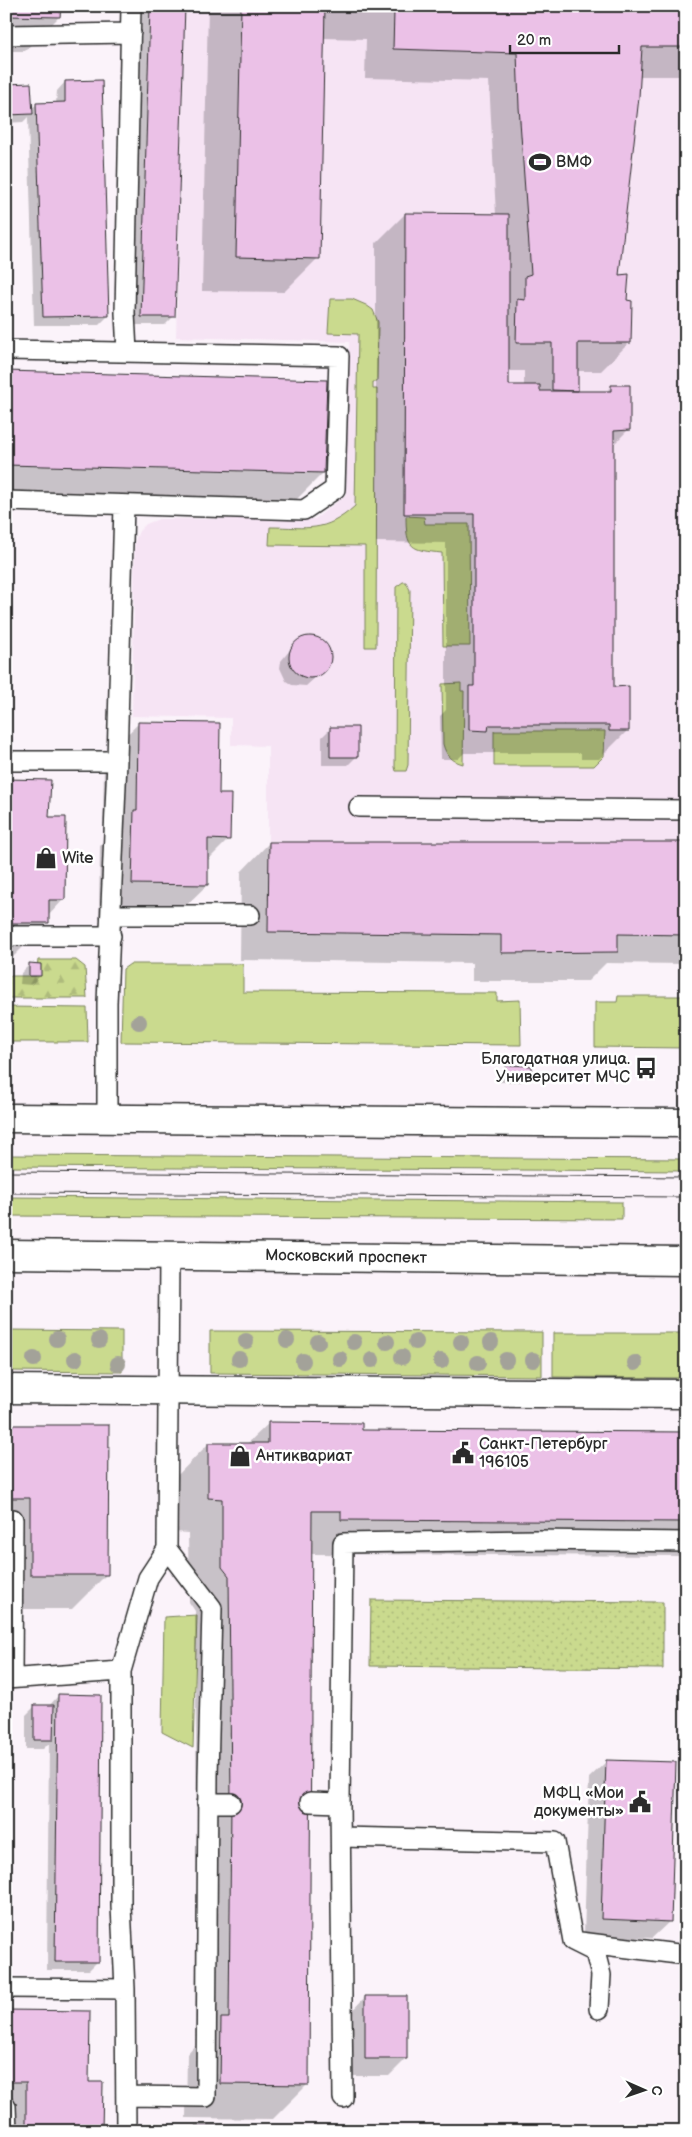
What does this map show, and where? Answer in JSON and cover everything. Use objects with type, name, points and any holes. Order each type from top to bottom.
[{"type":"main road","points":[[6,1118],[686,1123]]},
{"type":"main road","name":"Московский проспект","points":[[6,1254],[686,1261]]},
{"type":"main road","points":[[6,1389],[686,1394]]},
{"type":"lane","points":[[127,352],[125,313],[131,6]]},
{"type":"lane","points":[[6,35],[131,33]]},
{"type":"lane","points":[[6,350],[339,356],[334,489],[304,510],[6,501]]},
{"type":"lane","points":[[107,1119],[107,1003],[117,761],[124,505]]},
{"type":"lane","points":[[6,761],[117,761]]},
{"type":"lane","points":[[358,807],[686,810]]},
{"type":"lane","points":[[111,915],[250,915]]},
{"type":"lane","points":[[6,936],[111,936]]},
{"type":"lane","points":[[126,2131],[125,1989],[121,1906],[121,1671],[148,1578],[167,1549],[169,1255]]},
{"type":"lane","points":[[6,1519],[13,1519],[9,1679],[121,1671]]},
{"type":"lane","points":[[342,2098],[340,1802],[342,1543],[536,1540],[686,1542]]},
{"type":"lane","points":[[127,2096],[206,2097],[208,1803],[212,1608],[167,1549]]},
{"type":"lane","points":[[310,1802],[340,1802]]},
{"type":"lane","points":[[208,1803],[230,1803]]},
{"type":"lane","points":[[341,1837],[555,1842],[573,1941]]},
{"type":"lane","points":[[573,1941],[686,1955]]},
{"type":"lane","points":[[573,1941],[595,1952],[601,1975],[599,2008]]},
{"type":"lane","points":[[6,1988],[125,1989]]},
{"type":"lane","points":[[6,2106],[7,2131]]},
{"type":"shaded area","points":[[185,6],[686,6],[686,935],[618,934],[618,952],[501,953],[501,935],[268,932],[268,746],[231,745],[231,718],[132,716],[135,541],[139,531],[146,524],[159,519],[315,519],[346,495],[349,342],[176,337]]},
{"type":"green space","points":[[330,299],[352,299],[366,305],[373,310],[378,322],[377,382],[373,382],[373,389],[377,389],[376,647],[365,647],[365,546],[269,545],[270,527],[305,528],[325,525],[344,515],[355,506],[358,334],[328,333]]},
{"type":"green space","points":[[406,516],[424,517],[425,524],[469,524],[470,646],[443,646],[442,553],[423,551],[412,546],[407,535]]},
{"type":"green space","points":[[406,582],[410,590],[408,765],[406,771],[396,771],[396,587]]},
{"type":"green space","points":[[461,683],[461,691],[464,691],[463,764],[450,757],[443,744],[442,684]]},
{"type":"green space","points":[[494,731],[605,731],[604,756],[594,766],[494,766]]},
{"type":"green space","points":[[38,960],[76,960],[85,967],[87,998],[6,998],[6,976],[36,976]]},
{"type":"green space","points":[[130,964],[243,964],[243,992],[497,993],[497,1001],[520,1000],[521,1045],[121,1042],[123,969]]},
{"type":"green space","points":[[618,996],[686,996],[686,1048],[595,1047],[595,1002],[617,1002]]},
{"type":"green space","points":[[6,1007],[87,1008],[88,1042],[6,1042]]},
{"type":"green space","points":[[6,1155],[686,1159],[686,1171],[6,1167]]},
{"type":"green space","points":[[6,1197],[622,1202],[622,1219],[6,1216]]},
{"type":"green space","points":[[6,1330],[122,1331],[122,1372],[6,1371]]},
{"type":"green space","points":[[210,1331],[542,1332],[542,1376],[210,1373]]},
{"type":"green space","points":[[553,1333],[686,1333],[686,1378],[553,1377]]},
{"type":"green space","points":[[371,1600],[663,1602],[663,1669],[370,1666]]},
{"type":"green space","points":[[197,1615],[193,1748],[162,1732],[164,1617]]},
{"type":"building","points":[[6,6],[61,6],[60,17],[6,16]]},
{"type":"building","points":[[150,6],[185,6],[175,317],[141,317]]},
{"type":"building","points":[[241,6],[325,6],[320,259],[236,257]]},
{"type":"building","points":[[326,6],[686,6],[686,47],[642,47],[639,97],[619,275],[629,274],[627,300],[632,301],[631,343],[578,343],[578,391],[552,390],[552,343],[516,343],[517,299],[525,300],[525,276],[531,274],[517,53],[393,49],[394,11],[326,10]]},
{"type":"building","points":[[102,80],[109,316],[43,317],[36,103],[65,102],[65,81]]},
{"type":"building","points":[[31,83],[33,114],[7,115],[6,84]]},
{"type":"building","points":[[405,213],[509,214],[509,385],[540,385],[540,391],[611,391],[611,385],[630,385],[630,430],[614,431],[614,687],[629,686],[629,731],[609,731],[609,725],[489,725],[488,731],[469,730],[469,686],[474,686],[474,514],[404,514]]},
{"type":"building","points":[[6,371],[327,380],[324,473],[6,465]]},
{"type":"building","points":[[310,636],[325,642],[331,657],[325,672],[310,678],[295,672],[289,657],[295,642]]},
{"type":"building","points":[[138,722],[220,723],[219,794],[231,794],[230,840],[208,839],[208,885],[132,884],[134,810],[137,810]]},
{"type":"building","points":[[330,727],[358,727],[358,757],[330,757]]},
{"type":"building","points":[[6,779],[51,780],[49,817],[66,817],[65,900],[49,900],[49,923],[6,923]]},
{"type":"building","points":[[269,842],[686,842],[686,935],[618,934],[618,952],[501,953],[501,935],[268,932]]},
{"type":"building","points":[[29,963],[41,964],[41,976],[29,976]]},
{"type":"building","points":[[506,1065],[532,1066],[532,1074],[506,1074]]},
{"type":"building","points":[[268,1422],[362,1423],[362,1430],[686,1432],[686,1522],[341,1520],[341,1511],[312,1511],[309,2085],[220,2084],[221,2018],[229,2018],[231,1803],[229,1576],[222,1567],[222,1499],[208,1498],[208,1443],[268,1443]]},
{"type":"building","points":[[6,1425],[109,1425],[108,1575],[30,1575],[30,1498],[6,1498]]},
{"type":"building","points":[[58,1694],[101,1695],[99,1962],[55,1962]]},
{"type":"building","points":[[34,1705],[54,1705],[53,1740],[34,1740]]},
{"type":"building","name":"МФЦ «Мои документы»","points":[[606,1760],[676,1762],[671,1922],[601,1919]]},
{"type":"building","points":[[365,1996],[407,1996],[407,2059],[365,2059]]},
{"type":"building","points":[[6,2010],[90,2011],[89,2082],[103,2082],[102,2131],[26,2131],[26,2082],[6,2082]]},
{"type":"building","points":[[196,2126],[249,2126],[249,2131],[196,2131]]},
{"type":"tram line","points":[[6,1172],[686,1177]]},
{"type":"tram line","points":[[6,1193],[686,1197]]},
{"type":"place","name":"ВМФ","points":[[540,162]]},
{"type":"place","name":"Wite","points":[[46,858]]},
{"type":"place","name":"Благодатная улица. Университет МЧС","points":[[646,1068]]},
{"type":"place","name":"Санкт-Петербург 196105","points":[[463,1453]]},
{"type":"place","name":"Антиквариат","points":[[240,1456]]},
{"type":"place","name":"МФЦ «Мои документы»","points":[[640,1802]]}]
